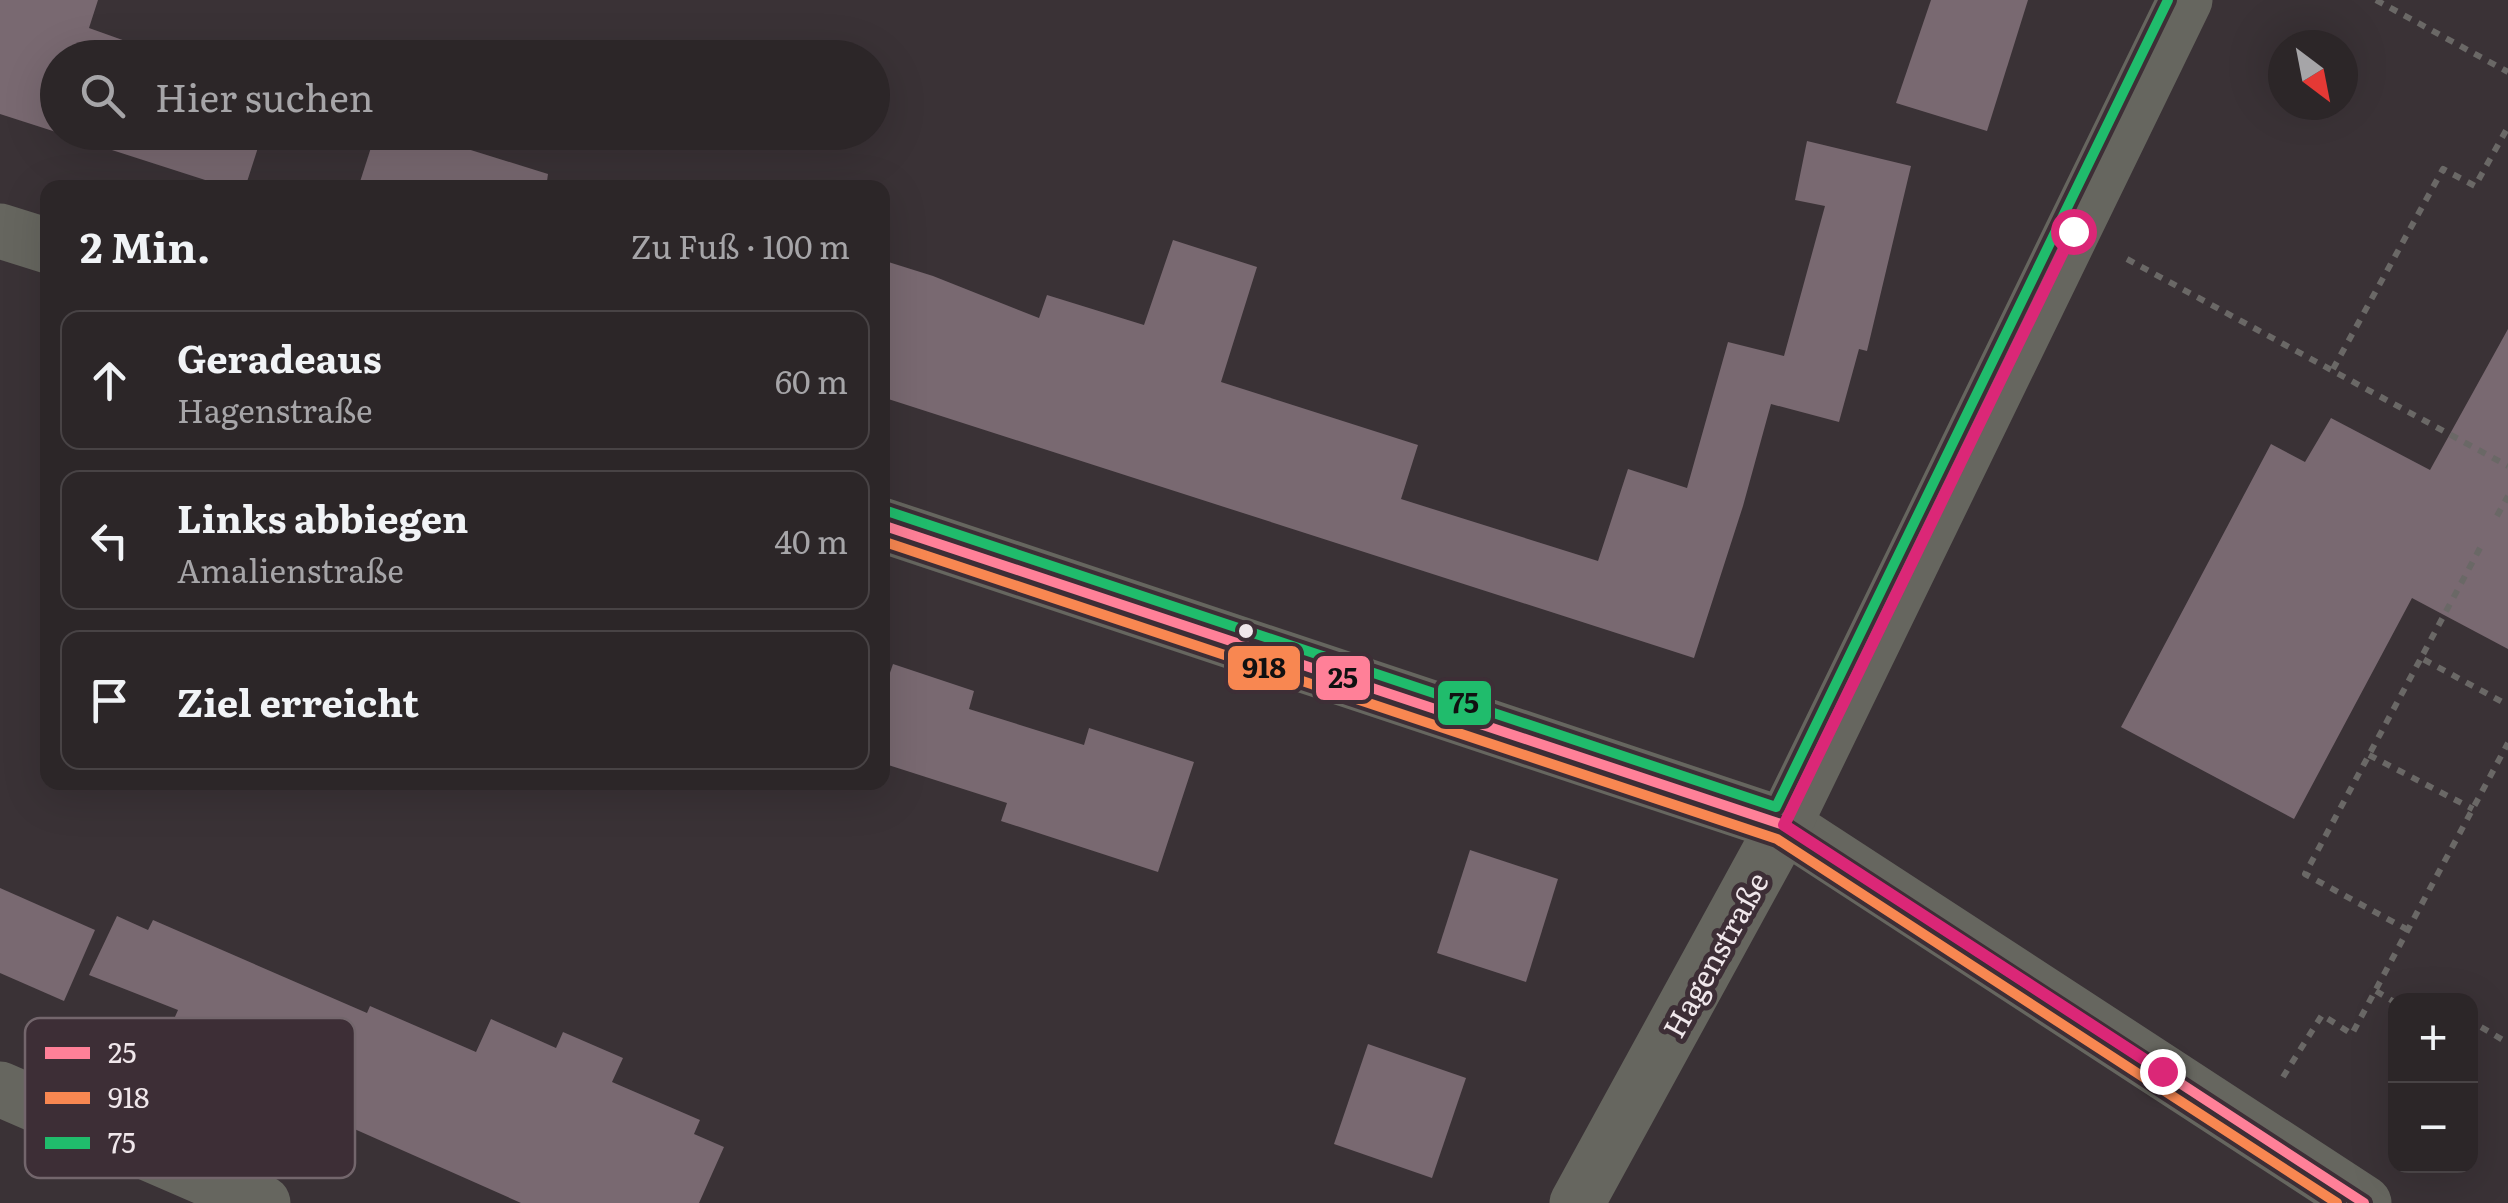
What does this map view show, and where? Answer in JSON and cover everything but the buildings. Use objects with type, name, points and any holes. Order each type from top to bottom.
[{"type":"street","name":"Hagenstraße","points":[[1578,1203],[1784,825],[2185,0]]},
{"type":"street","points":[[0,232],[40,244]]},
{"type":"street","points":[[890,527],[1784,825],[2364,1203]]},
{"type":"street","points":[[0,1088],[25,1099]]},
{"type":"street","points":[[205,1178],[262,1203]]},
{"type":"path","points":[[2376,0],[2508,72]]},
{"type":"path","points":[[2333,369],[2443,169],[2475,186],[2508,127]]},
{"type":"path","points":[[2073,231],[2508,466]]},
{"type":"path","points":[[2497,516],[2508,496]]},
{"type":"path","points":[[2408,930],[2304,874],[2480,548]]},
{"type":"path","points":[[2421,658],[2508,705]]},
{"type":"path","points":[[2250,1129],[2322,1015],[2352,1034],[2508,743]]},
{"type":"path","points":[[2369,755],[2473,809]]},
{"type":"path","points":[[2376,991],[2388,998]]},
{"type":"path","points":[[2478,1025],[2508,1043]]},
{"type":"transit line","name":"75","points":[[890,512],[1776,807],[2168,0]]},
{"type":"transit line","name":"25","points":[[890,528],[1784,825],[2364,1203]]},
{"type":"transit line","name":"918","points":[[890,544],[1777,839],[2337,1203]]},
{"type":"route","points":[[2073,231],[1784,825],[2162,1071]]}]
